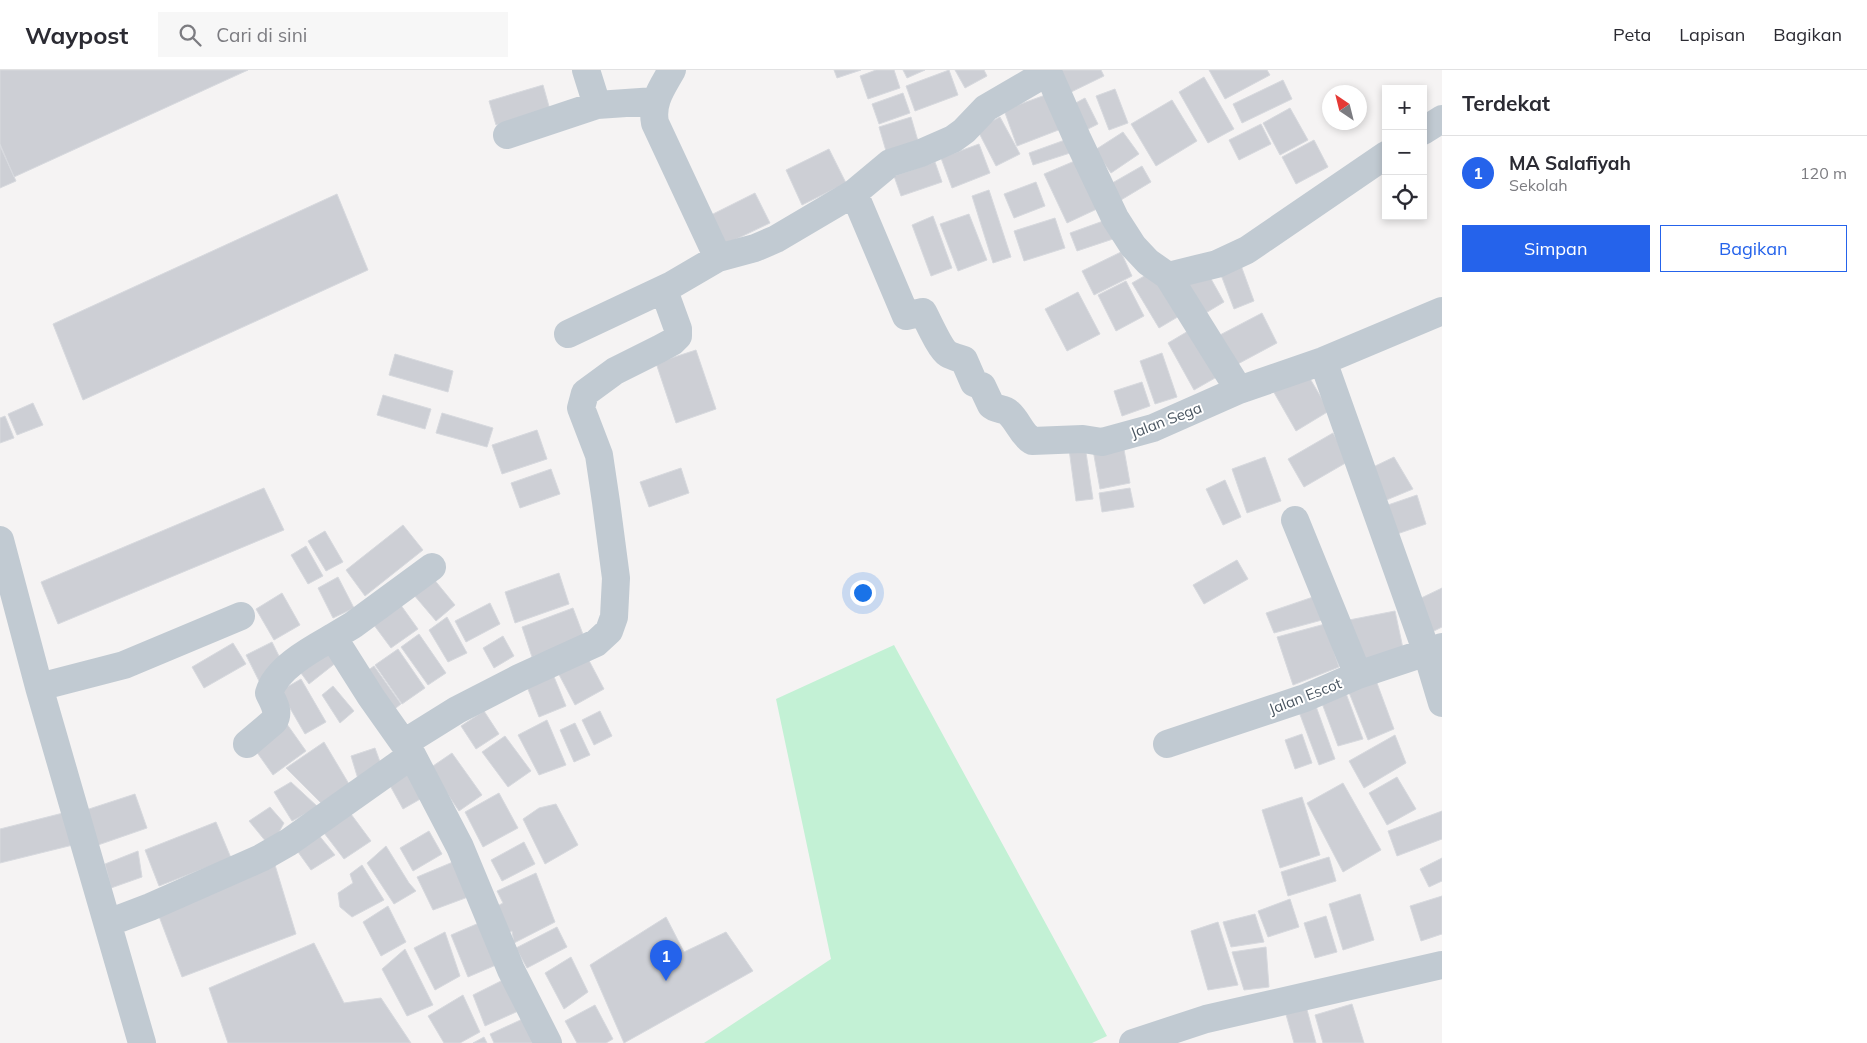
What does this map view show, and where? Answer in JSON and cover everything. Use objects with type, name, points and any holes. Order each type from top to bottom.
[{"type":"street","points":[[586,70],[597,105]]},
{"type":"street","points":[[672,70],[655,101],[653,112],[660,135],[718,258]]},
{"type":"street","points":[[568,334],[670,286],[718,258],[755,248],[776,239],[854,193],[890,164],[953,139],[964,131],[986,108],[1047,71],[1115,218],[1133,246],[1148,262],[1168,276],[1239,390],[1323,361],[1442,310]]},
{"type":"street","points":[[507,136],[597,105],[655,101]]},
{"type":"street","points":[[1425,130],[1442,119]]},
{"type":"street","points":[[1168,276],[1218,264],[1247,250],[1382,158]]},
{"type":"street","name":"Jalan Sega","points":[[854,193],[906,316],[923,312],[926,322],[946,353],[964,360],[974,383],[982,386],[990,405],[1009,413],[1027,438],[1032,441],[1083,440],[1102,442],[1153,428],[1239,390]]},
{"type":"street","points":[[108,923],[150,907],[261,858],[289,842],[458,710],[519,678],[596,644],[608,631],[614,617],[616,578],[599,455],[581,408],[585,393],[615,371],[659,349],[678,336],[678,328],[666,296],[666,291],[670,286]]},
{"type":"street","points":[[1323,361],[1434,650],[1442,703]]},
{"type":"street","points":[[1295,520],[1358,675]]},
{"type":"street","points":[[0,540],[39,687],[142,1043]]},
{"type":"street","points":[[247,744],[274,721],[277,716],[277,710],[269,693],[271,685],[302,655],[353,625],[432,567]]},
{"type":"street","points":[[39,687],[124,665],[241,616]]},
{"type":"street","points":[[333,637],[371,697],[408,749],[460,847],[511,970],[548,1043]]},
{"type":"street","name":"Jalan Escot","points":[[1167,744],[1305,698],[1358,675],[1434,650]]},
{"type":"street","points":[[1133,1043],[1206,1019],[1442,965]]},
{"type":"green space","points":[[894,645],[1107,1036],[1092,1043],[704,1043],[831,959],[776,699]]},
{"type":"building","points":[[0,70],[248,70],[14,177],[0,144]]},
{"type":"building","points":[[834,70],[861,70],[837,78]]},
{"type":"building","points":[[876,70],[894,70],[900,88],[868,99],[860,76]]},
{"type":"building","points":[[903,70],[925,70],[907,78]]},
{"type":"building","points":[[949,70],[958,95],[915,111],[906,86]]},
{"type":"building","points":[[955,70],[984,70],[987,76],[965,88]]},
{"type":"building","points":[[1056,70],[1101,70],[1104,76],[1067,94]]},
{"type":"building","points":[[1209,70],[1267,70],[1270,75],[1225,99]]},
{"type":"building","points":[[1204,77],[1234,129],[1208,143],[1179,92]]},
{"type":"building","points":[[1283,80],[1292,99],[1242,123],[1233,104]]},
{"type":"building","points":[[543,85],[550,110],[496,125],[489,101]]},
{"type":"building","points":[[1115,89],[1128,123],[1109,130],[1096,96]]},
{"type":"building","points":[[903,93],[910,113],[879,124],[872,104]]},
{"type":"building","points":[[1048,94],[1061,129],[1017,146],[1004,110]]},
{"type":"building","points":[[1085,98],[1098,124],[1082,132],[1070,106]]},
{"type":"building","points":[[1172,100],[1197,141],[1156,166],[1131,124]]},
{"type":"building","points":[[1290,108],[1308,140],[1280,155],[1263,123]]},
{"type":"building","points":[[911,117],[918,141],[886,151],[879,127]]},
{"type":"building","points":[[1000,117],[1020,154],[996,166],[977,129]]},
{"type":"building","points":[[1261,124],[1271,144],[1239,160],[1229,140]]},
{"type":"building","points":[[1123,132],[1139,154],[1111,173],[1095,150]]},
{"type":"building","points":[[1065,140],[1070,153],[1033,165],[1029,153]]},
{"type":"building","points":[[1314,140],[1328,167],[1296,184],[1282,157]]},
{"type":"building","points":[[979,144],[990,173],[952,188],[941,158]]},
{"type":"building","points":[[0,146],[16,181],[0,188]]},
{"type":"building","points":[[829,149],[846,183],[802,205],[786,170]]},
{"type":"building","points":[[1077,160],[1099,208],[1067,223],[1044,174]]},
{"type":"building","points":[[935,162],[942,182],[901,196],[894,176]]},
{"type":"building","points":[[1142,166],[1151,182],[1116,203],[1107,186]]},
{"type":"building","points":[[1036,182],[1045,206],[1014,218],[1004,194]]},
{"type":"building","points":[[989,190],[1011,257],[993,263],[972,196]]},
{"type":"building","points":[[755,193],[770,223],[726,244],[711,215]]},
{"type":"building","points":[[337,194],[368,270],[83,400],[53,324]]},
{"type":"building","points":[[969,214],[987,260],[958,271],[940,224]]},
{"type":"building","points":[[933,216],[952,268],[931,276],[912,225]]},
{"type":"building","points":[[1055,218],[1065,248],[1024,261],[1014,231]]},
{"type":"building","points":[[1106,220],[1113,239],[1077,251],[1070,233]]},
{"type":"building","points":[[1121,252],[1132,276],[1094,295],[1082,271]]},
{"type":"building","points":[[1239,260],[1254,301],[1234,309],[1218,267]]},
{"type":"building","points":[[1155,270],[1181,315],[1159,328],[1132,283]]},
{"type":"building","points":[[1206,270],[1224,302],[1199,317],[1180,285]]},
{"type":"building","points":[[1126,281],[1144,316],[1116,331],[1098,295]]},
{"type":"building","points":[[1078,292],[1100,334],[1067,351],[1045,309]]},
{"type":"building","points":[[1262,313],[1277,343],[1234,366],[1218,336]]},
{"type":"building","points":[[1195,327],[1222,374],[1194,390],[1168,343]]},
{"type":"building","points":[[696,350],[716,409],[676,423],[656,363]]},
{"type":"building","points":[[1162,353],[1177,397],[1155,404],[1140,361]]},
{"type":"building","points":[[395,354],[453,371],[448,392],[389,375]]},
{"type":"building","points":[[1305,370],[1329,411],[1296,431],[1272,389]]},
{"type":"building","points":[[1142,382],[1150,406],[1122,416],[1114,391]]},
{"type":"building","points":[[383,395],[431,409],[425,429],[377,415]]},
{"type":"building","points":[[33,403],[43,425],[17,435],[8,414]]},
{"type":"building","points":[[442,413],[493,428],[487,447],[436,433]]},
{"type":"building","points":[[5,416],[14,438],[0,443],[0,418]]},
{"type":"building","points":[[537,430],[547,459],[502,474],[492,445]]},
{"type":"building","points":[[1333,433],[1349,461],[1304,487],[1288,459]]},
{"type":"building","points":[[1123,444],[1130,483],[1100,489],[1093,450]]},
{"type":"building","points":[[1085,446],[1093,499],[1076,501],[1069,449]]},
{"type":"building","points":[[1265,457],[1281,501],[1247,513],[1232,469]]},
{"type":"building","points":[[1394,457],[1413,489],[1384,501],[1369,469]]},
{"type":"building","points":[[681,468],[689,493],[649,507],[640,482]]},
{"type":"building","points":[[551,469],[560,494],[520,508],[511,483]]},
{"type":"building","points":[[1225,480],[1241,517],[1223,525],[1206,489]]},
{"type":"building","points":[[264,488],[284,530],[58,624],[41,582]]},
{"type":"building","points":[[1130,488],[1134,507],[1102,512],[1099,493]]},
{"type":"building","points":[[1417,495],[1426,524],[1394,535],[1385,506]]},
{"type":"building","points":[[403,525],[423,550],[365,596],[346,570]]},
{"type":"building","points":[[325,531],[343,562],[326,571],[308,541]]},
{"type":"building","points":[[306,546],[323,576],[308,584],[291,555]]},
{"type":"building","points":[[1237,560],[1248,579],[1204,604],[1193,585]]},
{"type":"building","points":[[428,572],[455,605],[436,621],[408,588]]},
{"type":"building","points":[[559,573],[569,604],[515,623],[505,592]]},
{"type":"building","points":[[338,577],[354,608],[333,618],[318,588]]},
{"type":"building","points":[[1442,588],[1442,627],[1432,632],[1417,600]]},
{"type":"building","points":[[282,593],[300,625],[274,640],[256,609]]},
{"type":"building","points":[[1316,596],[1322,620],[1274,633],[1266,613]]},
{"type":"building","points":[[395,597],[418,629],[391,648],[368,617]]},
{"type":"building","points":[[490,603],[500,624],[466,642],[455,621]]},
{"type":"building","points":[[573,608],[584,637],[532,657],[522,627]]},
{"type":"building","points":[[1395,611],[1404,653],[1357,663],[1349,620]]},
{"type":"building","points":[[447,617],[467,653],[448,662],[429,630]]},
{"type":"building","points":[[1325,624],[1339,667],[1293,685],[1277,637]]},
{"type":"building","points":[[419,634],[446,673],[428,685],[401,647]]},
{"type":"building","points":[[503,636],[514,656],[494,668],[483,648]]},
{"type":"building","points":[[272,642],[285,668],[259,681],[246,655]]},
{"type":"building","points":[[233,643],[246,664],[204,688],[192,667]]},
{"type":"building","points":[[331,643],[342,658],[309,684],[298,669]]},
{"type":"building","points":[[398,649],[425,688],[402,704],[375,665]]},
{"type":"building","points":[[584,651],[604,689],[575,705],[555,667]]},
{"type":"building","points":[[374,666],[401,704],[387,715],[360,676]]},
{"type":"building","points":[[550,667],[566,706],[539,717],[524,679]]},
{"type":"building","points":[[1374,675],[1394,729],[1368,740],[1346,685]]},
{"type":"building","points":[[301,679],[326,722],[305,734],[280,691]]},
{"type":"building","points":[[333,686],[354,711],[340,723],[322,695]]},
{"type":"building","points":[[1344,688],[1363,739],[1338,746],[1320,698]]},
{"type":"building","points":[[1313,698],[1335,759],[1319,765],[1296,704]]},
{"type":"building","points":[[484,711],[499,734],[476,749],[461,726]]},
{"type":"building","points":[[600,711],[612,736],[594,745],[582,720]]},
{"type":"building","points":[[284,720],[306,751],[273,775],[251,744]]},
{"type":"building","points":[[547,720],[566,765],[539,775],[518,735]]},
{"type":"building","points":[[575,723],[590,755],[574,762],[560,730]]},
{"type":"building","points":[[1302,734],[1312,763],[1295,769],[1285,740]]},
{"type":"building","points":[[1395,735],[1406,763],[1364,788],[1349,761]]},
{"type":"building","points":[[505,736],[531,771],[508,787],[482,752]]},
{"type":"building","points":[[324,742],[349,784],[321,803],[286,768]]},
{"type":"building","points":[[375,748],[383,770],[358,779],[351,756]]},
{"type":"building","points":[[452,753],[482,795],[459,811],[430,768]]},
{"type":"building","points":[[413,765],[429,794],[403,809],[387,780]]},
{"type":"building","points":[[1397,777],[1416,809],[1387,825],[1369,793]]},
{"type":"building","points":[[291,782],[318,807],[292,821],[274,792]]},
{"type":"building","points":[[1343,783],[1381,850],[1343,872],[1307,803]]},
{"type":"building","points":[[499,793],[518,828],[483,847],[465,812]]},
{"type":"building","points":[[135,794],[147,828],[98,845],[86,810]]},
{"type":"building","points":[[1302,797],[1320,855],[1280,868],[1262,810]]},
{"type":"building","points":[[556,804],[578,845],[545,864],[523,819],[539,808]]},
{"type":"building","points":[[270,807],[284,823],[279,832],[267,843],[249,821]]},
{"type":"building","points":[[348,810],[371,841],[344,859],[321,829]]},
{"type":"building","points":[[1442,811],[1442,839],[1397,856],[1388,831]]},
{"type":"building","points":[[67,812],[77,844],[0,863],[0,829]]},
{"type":"building","points":[[216,822],[231,858],[159,886],[145,850]]},
{"type":"building","points":[[313,828],[335,855],[311,870],[293,845]]},
{"type":"building","points":[[429,831],[442,854],[413,871],[400,848]]},
{"type":"building","points":[[524,842],[535,864],[502,881],[491,860]]},
{"type":"building","points":[[386,846],[416,891],[394,904],[367,863]]},
{"type":"building","points":[[138,851],[142,877],[111,888],[105,864]]},
{"type":"building","points":[[1329,857],[1336,881],[1288,896],[1281,872]]},
{"type":"building","points":[[1442,858],[1442,881],[1429,887],[1420,869]]},
{"type":"building","points":[[453,862],[468,897],[433,910],[417,877]]},
{"type":"building","points":[[275,865],[296,934],[182,977],[157,911]]},
{"type":"building","points":[[362,865],[384,900],[352,917],[340,907],[338,893],[353,883],[350,874]]},
{"type":"building","points":[[536,873],[555,922],[514,943],[512,931],[502,935],[490,910],[503,903],[497,891]]},
{"type":"building","points":[[1360,894],[1374,940],[1343,950],[1329,904]]},
{"type":"building","points":[[1442,896],[1442,934],[1421,941],[1410,906]]},
{"type":"building","points":[[1290,899],[1299,927],[1268,937],[1258,911]]},
{"type":"building","points":[[388,906],[406,942],[381,956],[363,922]]},
{"type":"building","points":[[1255,914],[1264,942],[1231,947],[1223,922]]},
{"type":"building","points":[[1326,916],[1337,952],[1315,958],[1304,923]]},
{"type":"building","points":[[666,917],[684,952],[726,932],[753,971],[624,1043],[590,965]]},
{"type":"building","points":[[486,920],[503,962],[468,977],[451,935]]},
{"type":"building","points":[[1218,922],[1238,985],[1208,990],[1191,931]]},
{"type":"building","points":[[557,927],[567,947],[527,968],[516,948]]},
{"type":"building","points":[[445,932],[460,976],[435,990],[414,948]]},
{"type":"building","points":[[314,943],[344,1003],[381,998],[411,1043],[228,1043],[209,988]]},
{"type":"building","points":[[1266,947],[1269,987],[1244,990],[1232,952]]},
{"type":"building","points":[[405,949],[433,1005],[407,1016],[382,969]]},
{"type":"building","points":[[571,957],[588,992],[564,1009],[545,973]]},
{"type":"building","points":[[509,977],[525,1008],[485,1026],[473,995]]},
{"type":"building","points":[[463,995],[480,1032],[460,1043],[444,1043],[428,1016]]},
{"type":"building","points":[[1352,1004],[1364,1043],[1323,1043],[1315,1015]]},
{"type":"building","points":[[595,1005],[613,1039],[606,1043],[577,1043],[565,1021]]},
{"type":"building","points":[[1306,1006],[1316,1043],[1294,1043],[1285,1011]]},
{"type":"building","points":[[527,1017],[545,1043],[494,1043],[490,1034]]},
{"type":"building","points":[[484,1037],[487,1043],[473,1043]]},
{"type":"place","name":"MA Salafiyah","points":[[666,981]]}]
